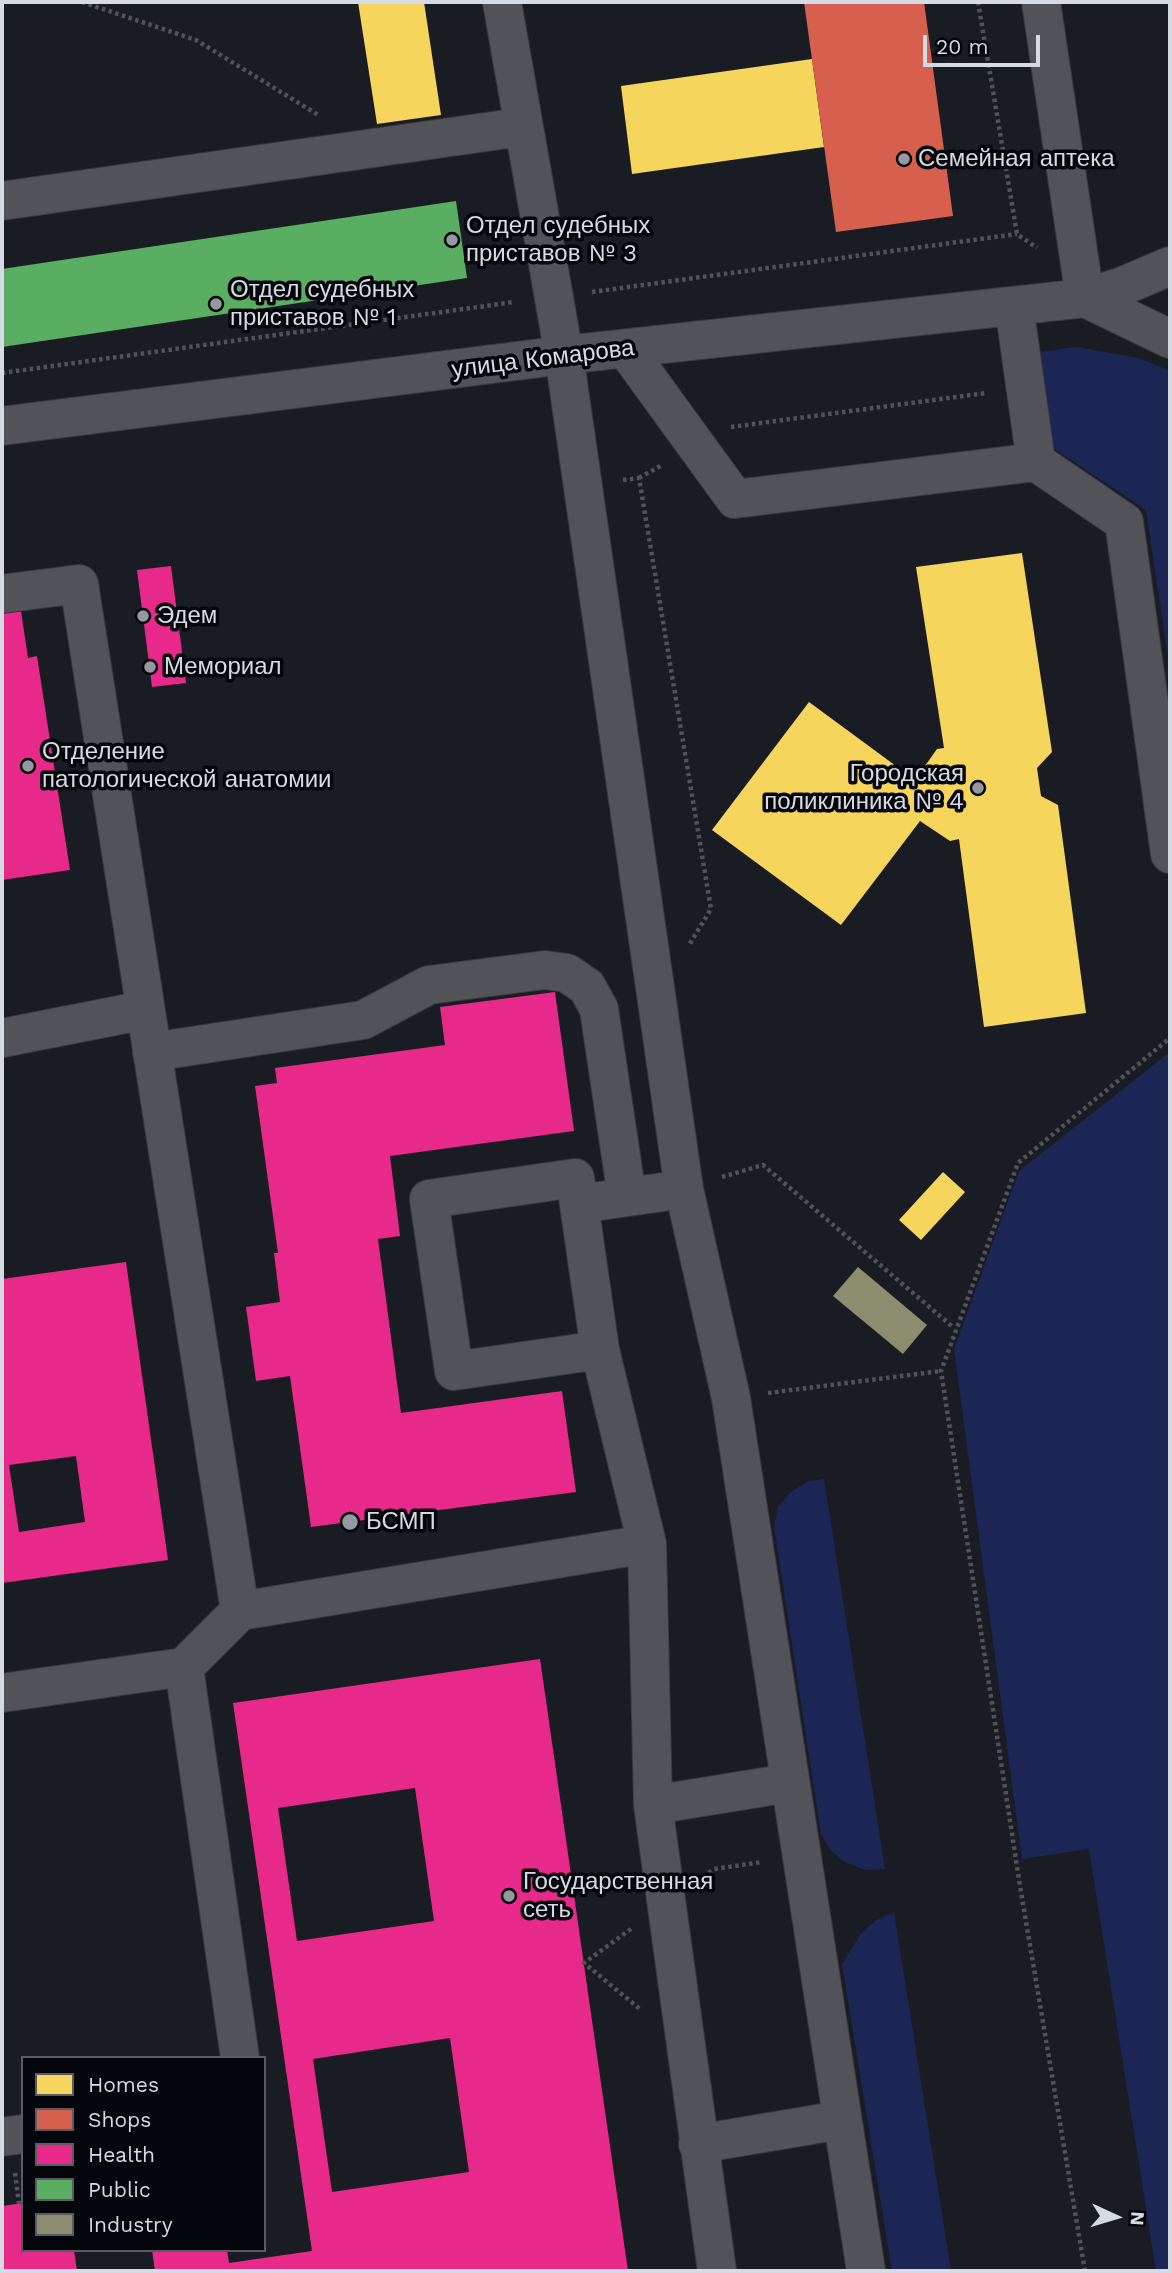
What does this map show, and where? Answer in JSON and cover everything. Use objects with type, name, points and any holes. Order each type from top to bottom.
[{"type":"street","points":[[502,2],[564,355],[684,1189],[731,1398],[866,2271]]},
{"type":"street","points":[[1041,2],[1085,298],[1170,340]]},
{"type":"street","points":[[2,201],[522,127]]},
{"type":"street","name":"улица Комарова","points":[[2,426],[564,355],[1085,298],[1123,286],[1170,266]]},
{"type":"street","points":[[1014,306],[1036,462]]},
{"type":"street","points":[[626,349],[735,499],[1036,462],[1124,522],[1170,854]]},
{"type":"street","points":[[2,594],[79,584],[240,1611]]},
{"type":"street","points":[[152,1052],[363,1020],[429,985],[545,970],[567,974],[587,987],[600,1009],[627,1197]]},
{"type":"street","points":[[2,1038],[145,1010]]},
{"type":"street","points":[[600,1350],[454,1371],[429,1199],[575,1178],[600,1350],[647,1544],[653,1805],[717,2271]]},
{"type":"street","points":[[579,1204],[684,1189]]},
{"type":"street","points":[[2,1693],[184,1667],[240,1611],[647,1544]]},
{"type":"street","points":[[184,1667],[240,2056]]},
{"type":"street","points":[[653,1805],[789,1783]]},
{"type":"street","points":[[698,2144],[841,2120]]},
{"type":"street","points":[[2,2137],[21,2134]]},
{"type":"path","points":[[82,2],[196,40],[372,148]]},
{"type":"path","points":[[2,373],[1017,233]]},
{"type":"path","points":[[582,485],[639,478],[711,909],[657,1001]]},
{"type":"path","points":[[1085,2271],[1020,1886],[941,1371],[954,1328],[1018,1163],[1170,1038]]},
{"type":"path","points":[[684,1189],[762,1165],[954,1328]]},
{"type":"path","points":[[731,1398],[941,1371]]},
{"type":"shaded area","points":[[1077,347],[1139,358],[1170,371],[1170,670],[1146,510],[1043,441],[1040,352]]},
{"type":"shaded area","points":[[1170,1052],[1170,2271],[1156,2271],[1089,1849],[1022,1859],[954,1349],[1019,1171]]},
{"type":"shaded area","points":[[824,1479],[885,1869],[864,1870],[845,1862],[831,1851],[821,1834],[774,1526],[778,1507],[790,1493],[806,1482]]},
{"type":"shaded area","points":[[894,1912],[951,2271],[892,2271],[842,1964],[861,1934],[875,1921]]},
{"type":"building: Homes","points":[[358,2],[424,2],[441,115],[377,124]]},
{"type":"building: Homes","points":[[812,59],[824,147],[632,174],[621,86]]},
{"type":"building: Homes","name":"Городская поликлиника № 4","points":[[1022,553],[1052,752],[1037,768],[1041,796],[1058,805],[1086,1013],[984,1027],[959,839],[950,841],[920,821],[841,925],[712,830],[809,702],[915,780],[937,749],[944,748],[916,567]]},
{"type":"building: Homes","points":[[943,1172],[965,1192],[921,1240],[899,1220]]},
{"type":"building: Shops","points":[[804,2],[924,2],[953,216],[836,232]]},
{"type":"building: Health","points":[[171,566],[186,683],[152,687],[137,570]]},
{"type":"building: Health","name":"Отделение патологической анатомии","points":[[21,611],[28,658],[37,656],[70,870],[2,880],[2,614]]},
{"type":"building: Health","points":[[555,992],[574,1131],[390,1156],[400,1236],[378,1239],[401,1413],[562,1391],[576,1492],[311,1527],[290,1376],[256,1381],[246,1307],[280,1302],[274,1253],[278,1253],[255,1086],[277,1083],[275,1068],[445,1045],[440,1007]]},
{"type":"building: Health","points":[[126,1262],[168,1560],[2,1583],[2,1279]],"holes":[[[76,1456],[85,1522],[19,1532],[9,1465]]]},
{"type":"building: Health","points":[[540,1659],[628,2271],[155,2271],[152,2252],[227,2252],[229,2263],[312,2251],[233,1703]],"holes":[[[415,1788],[434,1921],[297,1941],[278,1808]],[[450,2038],[469,2172],[332,2192],[313,2059]]]},
{"type":"building: Health","points":[[21,2203],[21,2252],[74,2252],[77,2271],[2,2271],[2,2206]]},
{"type":"building: Public","points":[[456,201],[467,278],[2,347],[2,269]]},
{"type":"building: Industry","points":[[858,1267],[927,1325],[903,1354],[833,1296]]},
{"type":"place","name":"Семейная аптека","points":[[904,159]]},
{"type":"place","name":"Отдел судебных приставов № 3","points":[[452,240]]},
{"type":"place","name":"Отдел судебных приставов № 1","points":[[216,304]]},
{"type":"place","name":"Эдем","points":[[143,616]]},
{"type":"place","name":"Мемориал","points":[[150,667]]},
{"type":"place","name":"Отделение патологической анатомии","points":[[28,766]]},
{"type":"place","name":"Городская поликлиника № 4","points":[[978,788]]},
{"type":"place","name":"БСМП","points":[[350,1522]]},
{"type":"place","name":"Государственная сеть","points":[[509,1896]]}]
